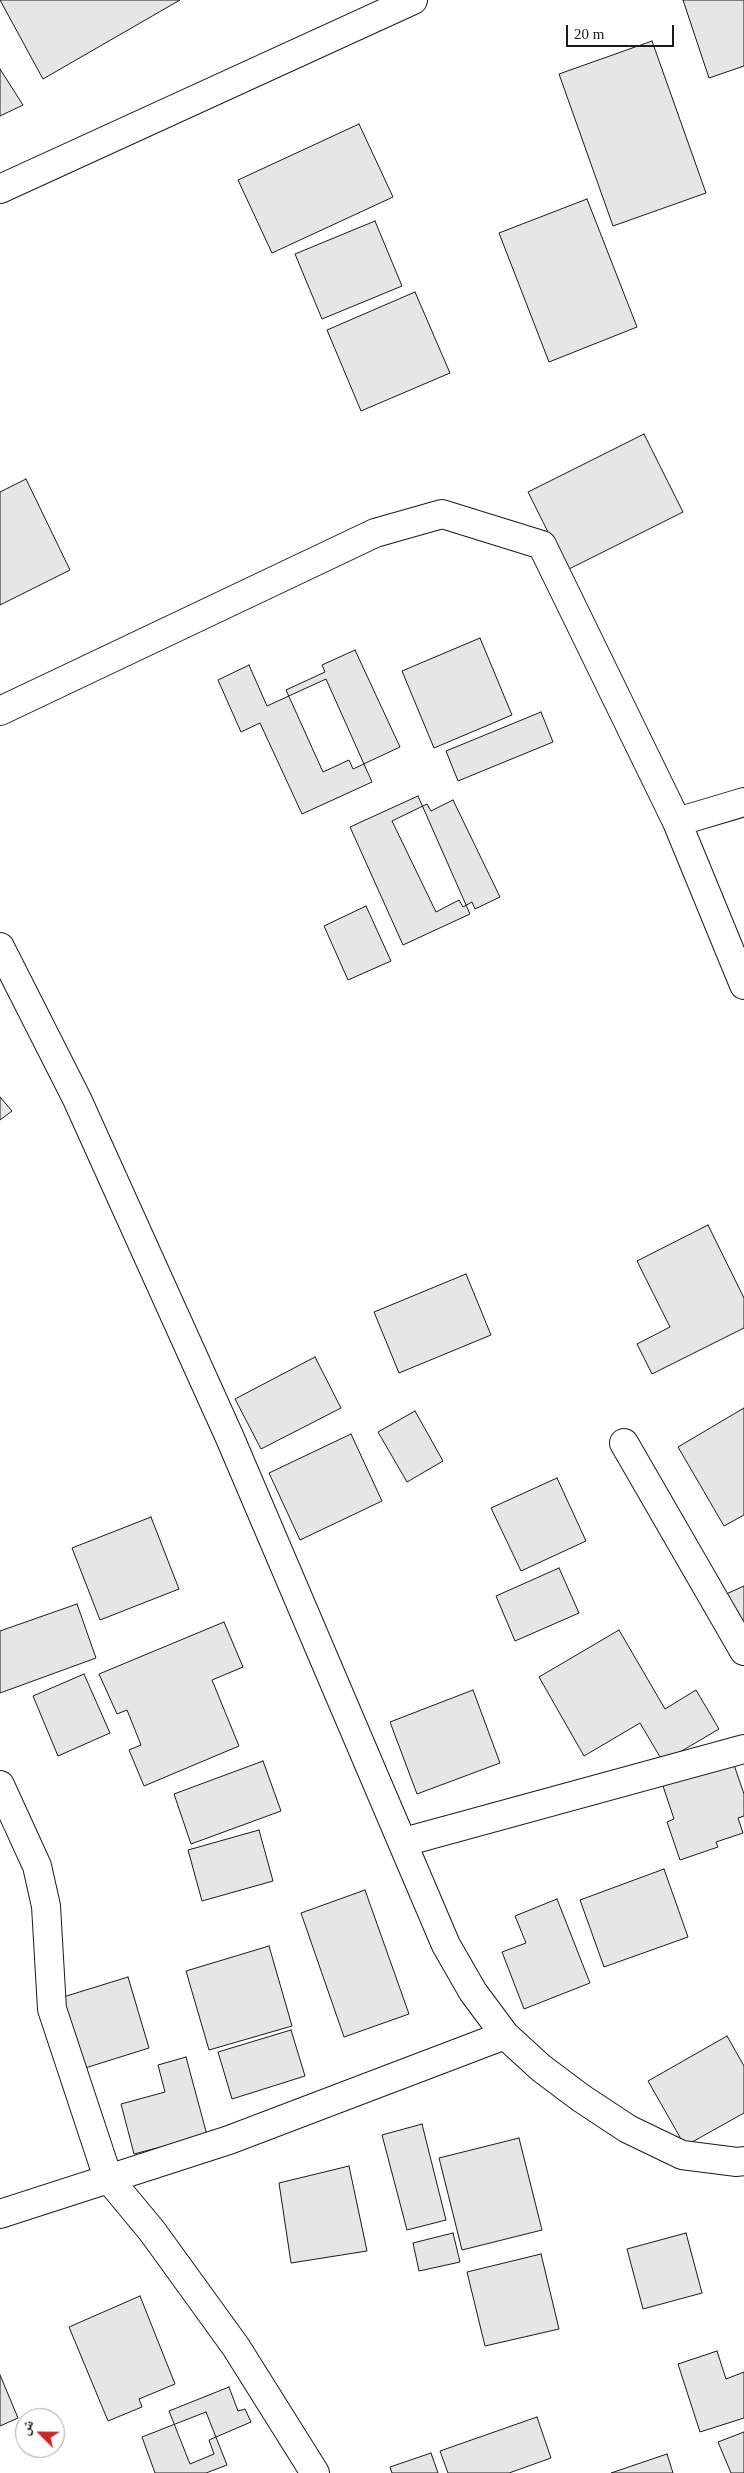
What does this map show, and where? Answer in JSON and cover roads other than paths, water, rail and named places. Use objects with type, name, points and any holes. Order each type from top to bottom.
[{"type":"street","points":[[0,189],[413,0]]},
{"type":"street","points":[[0,711],[375,533],[442,514],[542,545],[677,822],[744,985]]},
{"type":"street","points":[[677,822],[744,802]]},
{"type":"street","points":[[0,947],[77,1099],[230,1438],[446,1944],[473,1992],[505,2036],[557,2080],[628,2128],[682,2155],[737,2162],[744,2161]]},
{"type":"street","points":[[624,1443],[744,1651]]},
{"type":"street","points":[[404,1842],[744,1749]]},
{"type":"street","points":[[0,1785],[37,1866],[46,1906],[52,2008],[108,2178],[152,2232],[236,2346],[315,2473]]},
{"type":"street","points":[[0,2214],[230,2140],[505,2036]]}]
